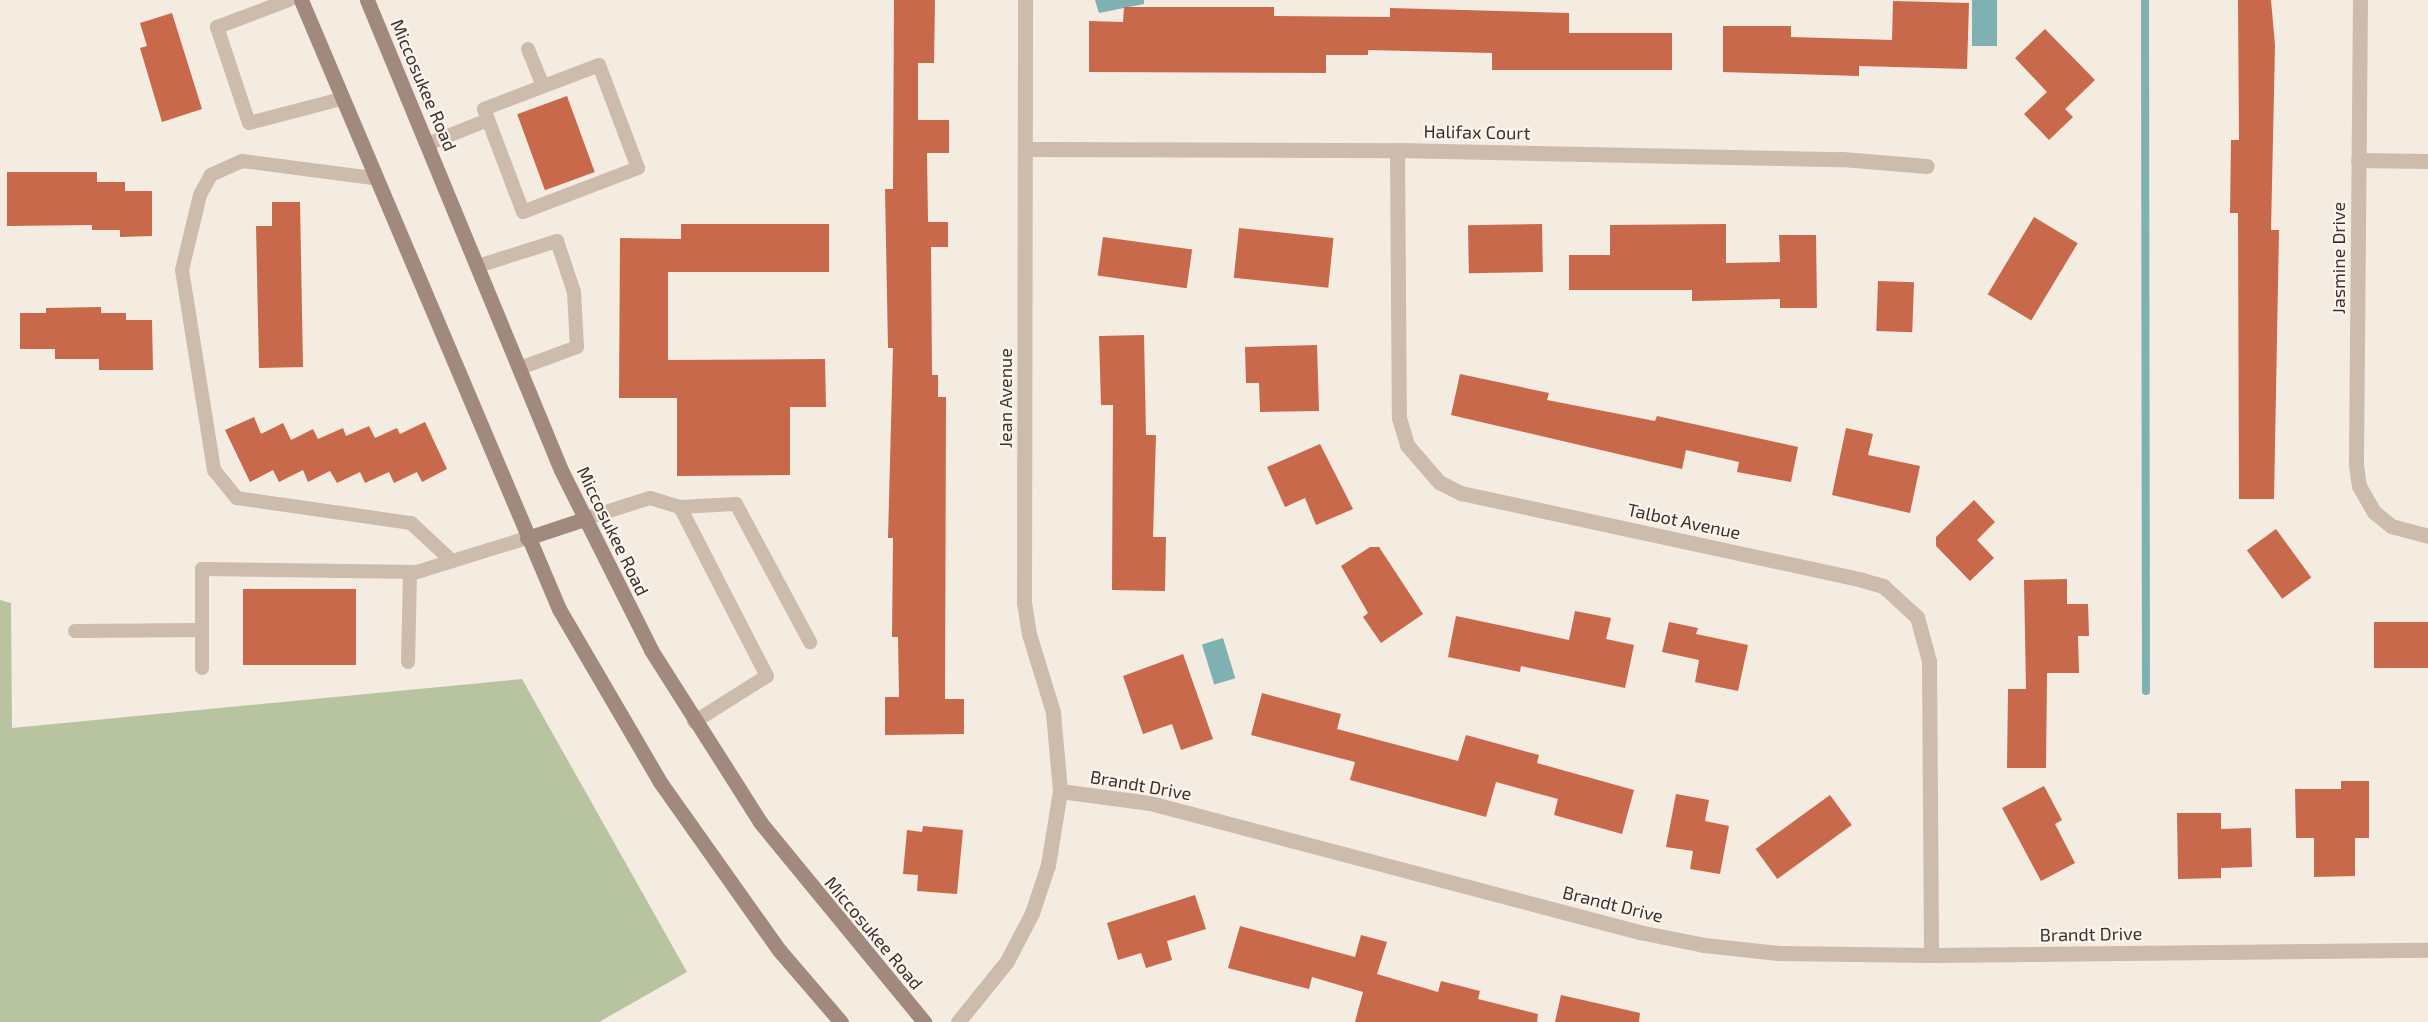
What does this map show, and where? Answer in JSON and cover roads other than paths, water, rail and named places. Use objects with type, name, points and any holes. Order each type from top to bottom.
[{"type":"street","points":[[301,0],[373,178],[564,619],[660,782],[779,950],[840,1022]]},
{"type":"street","name":"Miccosukee Road","points":[[367,0],[584,519],[651,650],[694,722],[760,822],[924,1022]]},
{"type":"street","name":"Jean Avenue","points":[[1025,0],[1024,603],[1029,634],[1053,712],[1060,790]]},
{"type":"street","name":"Jasmine Drive","points":[[2360,0],[2356,465],[2359,486],[2374,512],[2391,526],[2428,536]]},
{"type":"street","name":"Halifax Court","points":[[1025,149],[1397,150],[1842,159],[1928,166]]},
{"type":"street","name":"Talbot Avenue","points":[[1397,150],[1399,418],[1407,445],[1439,482],[1461,493],[1862,580],[1883,586],[1917,617],[1927,640],[1929,661],[1931,955]]},
{"type":"street","points":[[2358,160],[2428,161]]},
{"type":"street","points":[[527,538],[584,519]]},
{"type":"street","points":[[958,1022],[1007,961],[1032,914],[1048,865],[1060,790]]},
{"type":"street","name":"Brandt Drive","points":[[1060,790],[1150,803],[1639,932],[1704,945],[1779,953],[1931,955],[2428,950]]},
{"type":"lane","points":[[289,0],[217,27],[249,123],[341,99]]},
{"type":"lane","points":[[528,49],[543,86]]},
{"type":"lane","points":[[599,65],[638,168],[523,212],[488,120],[484,110],[599,65]]},
{"type":"lane","points":[[428,144],[488,120]]},
{"type":"lane","points":[[373,178],[242,161],[211,175],[200,195],[182,270],[214,470],[237,498],[411,523],[452,561]]},
{"type":"lane","points":[[478,266],[557,241],[574,292],[577,346],[520,368]]},
{"type":"lane","points":[[584,519],[650,498],[680,507],[736,504],[810,642]]},
{"type":"lane","points":[[680,507],[767,676],[694,722]]},
{"type":"lane","points":[[202,668],[202,569],[410,572],[527,538]]},
{"type":"lane","points":[[408,662],[410,572]]},
{"type":"lane","points":[[75,631],[202,630]]},
{"type":"water","points":[[1095,0],[1144,0],[1144,4],[1099,13]]},
{"type":"water","points":[[1972,0],[1997,0],[1997,46],[1972,46]]},
{"type":"water","points":[[1223,638],[1235,678],[1214,685],[1202,644]]},
{"type":"waterway","points":[[2145,0],[2146,691]]}]
